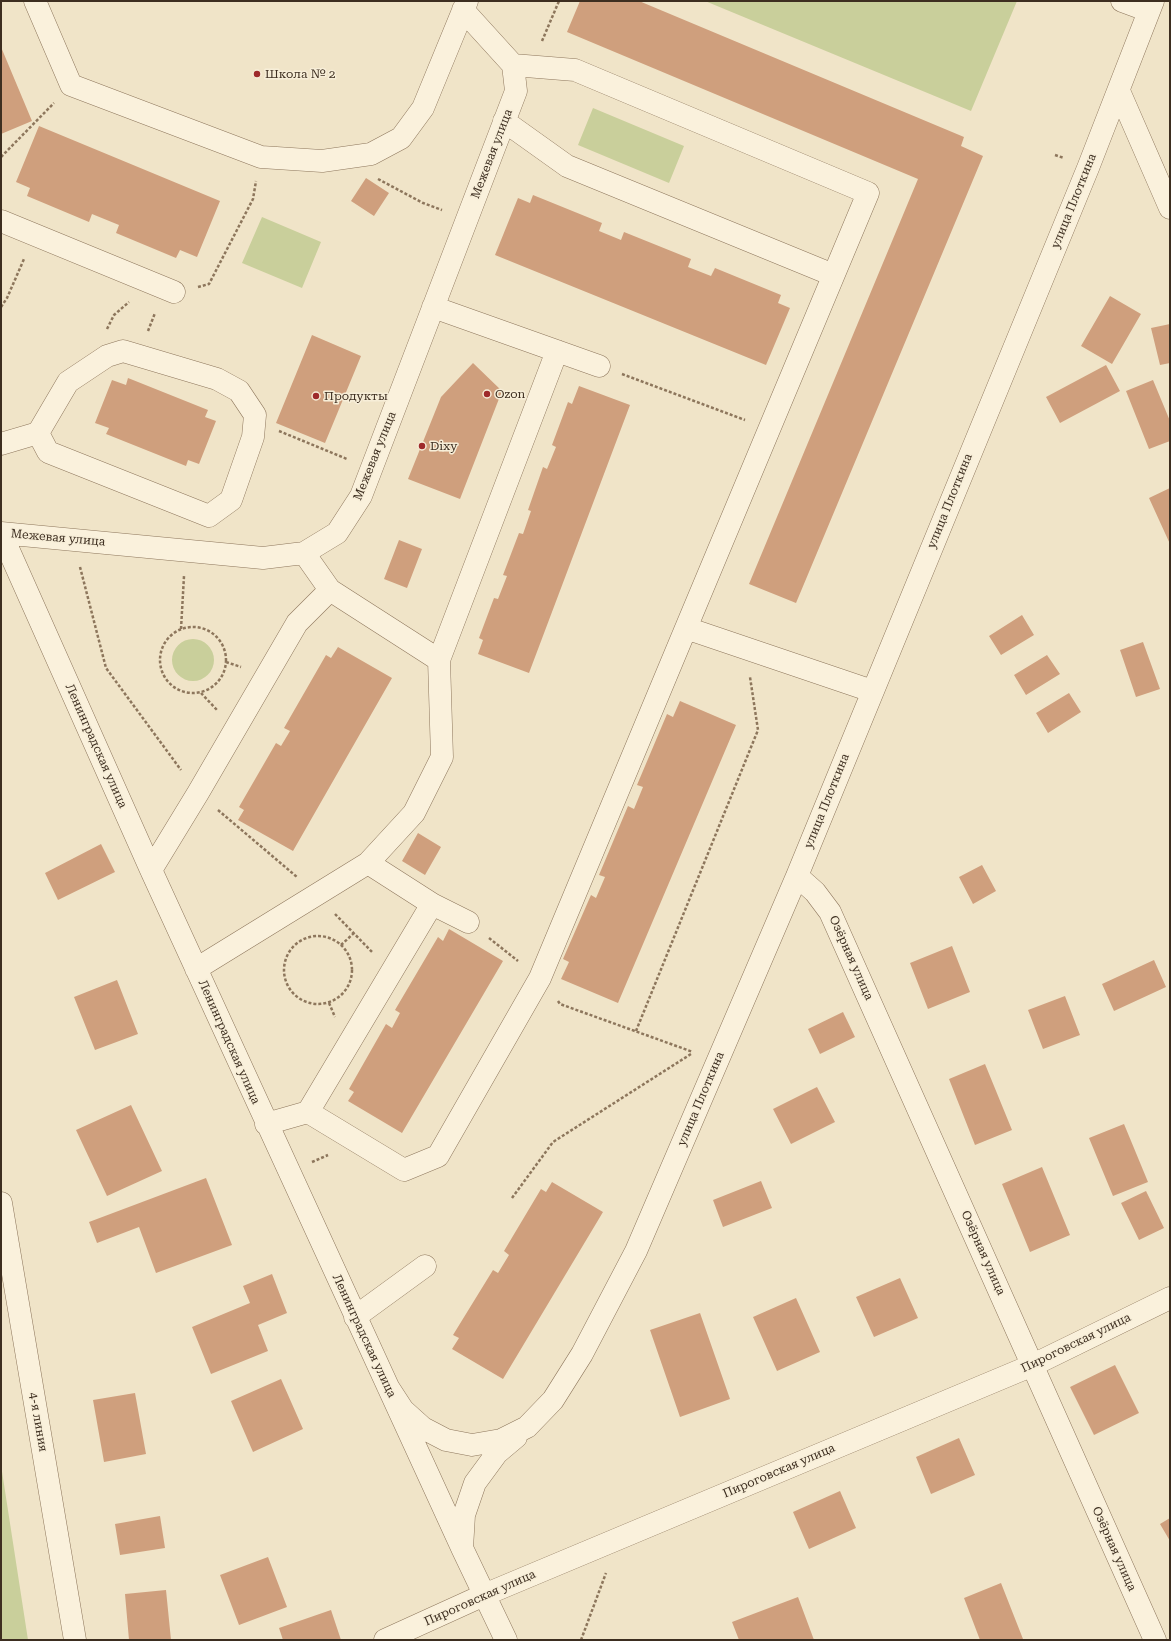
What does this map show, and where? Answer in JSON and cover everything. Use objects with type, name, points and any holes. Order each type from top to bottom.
[{"type":"street","points":[[35,1],[71,85],[260,157],[322,161],[371,154],[401,138],[423,108],[465,5],[523,65],[575,70],[868,193],[540,978],[438,1156],[404,1170],[308,1112]]},
{"type":"street","points":[[1122,1],[1151,6]]},
{"type":"street","name":"улица Плоткина","points":[[388,1386],[403,1410],[423,1428],[446,1440],[472,1445],[501,1440],[527,1427],[553,1400],[582,1354],[636,1251],[797,876],[1119,91],[1151,6]]},
{"type":"street","name":"Межевая улица","points":[[1,533],[263,558],[304,553],[337,533],[361,496],[516,91],[523,65]]},
{"type":"street","points":[[1119,91],[1170,208]]},
{"type":"street","points":[[504,121],[568,166],[833,275]]},
{"type":"street","points":[[1,221],[170,291]]},
{"type":"street","points":[[433,307],[599,366]]},
{"type":"street","points":[[1,444],[38,433],[68,382],[107,356],[123,351],[217,379],[240,390],[254,415],[252,437],[231,500],[209,516],[48,452],[38,433]]},
{"type":"street","points":[[196,969],[368,863],[414,813],[442,757],[439,660],[557,351]]},
{"type":"street","name":"Ленинградская улица","points":[[1,533],[150,870],[355,1317],[506,1640]]},
{"type":"street","points":[[304,553],[330,590],[439,660]]},
{"type":"street","points":[[150,870],[198,793],[297,623],[330,590]]},
{"type":"street","points":[[686,628],[872,691]]},
{"type":"street","points":[[368,863],[432,904],[468,922]]},
{"type":"street","name":"Озёрная улица","points":[[797,876],[815,892],[830,912],[1155,1640]]},
{"type":"street","points":[[266,1124],[308,1112],[432,904]]},
{"type":"street","name":"4-я линия","points":[[1,1203],[75,1640]]},
{"type":"street","points":[[355,1317],[425,1266]]},
{"type":"street","name":"Пироговская улица","points":[[385,1640],[484,1595],[1033,1365],[1170,1298]]},
{"type":"street","points":[[462,1548],[464,1515],[475,1483],[497,1453],[527,1427]]},
{"type":"path","points":[[523,65],[559,1]]},
{"type":"path","points":[[1,157],[71,85]]},
{"type":"path","points":[[353,156],[378,179],[423,203],[466,220]]},
{"type":"path","points":[[138,355],[170,291],[209,284],[253,199],[260,157]]},
{"type":"path","points":[[1,307],[14,282]]},
{"type":"path","points":[[114,315],[124,306]]},
{"type":"path","points":[[599,366],[769,429]]},
{"type":"path","points":[[254,420],[371,469]]},
{"type":"path","points":[[73,540],[106,668],[198,793]]},
{"type":"path","points":[[181,629],[185,550]]},
{"type":"path","points":[[192,627],[203,628],[217,638],[225,652],[226,662],[224,673],[215,685],[201,693],[190,694],[171,686],[164,677],[160,666],[160,654],[164,644],[171,635],[181,629],[192,627]]},
{"type":"path","points":[[636,1030],[758,730],[746,648]]},
{"type":"path","points":[[468,922],[540,978],[560,1004],[636,1030],[693,1053],[552,1142],[512,1198]]},
{"type":"path","points":[[341,945],[354,933]]},
{"type":"path","points":[[321,936],[332,939],[341,945],[348,955],[352,966],[351,978],[347,989],[339,997],[329,1003],[318,1005],[307,1003],[297,998],[289,990],[284,980],[283,968],[286,958],[292,948],[300,941],[310,937],[321,936]]},
{"type":"path","points":[[581,1640],[611,1558],[622,1537]]},
{"type":"green space","points":[[705,1],[1017,1],[971,111]]},
{"type":"green space","points":[[593,108],[684,146],[669,183],[578,145]]},
{"type":"green space","points":[[262,217],[321,242],[302,288],[242,263]]},
{"type":"green space","points":[[193,639],[208,645],[214,660],[208,675],[193,681],[178,675],[172,660],[178,645]]},
{"type":"green space","points":[[1,1465],[28,1640],[1,1640]]},
{"type":"building","points":[[580,1],[639,1],[964,137],[961,146],[983,156],[796,603],[749,584],[918,179],[567,32]]},
{"type":"building","points":[[1,47],[32,121],[1,134]]},
{"type":"building","points":[[39,126],[220,201],[197,257],[180,250],[176,258],[116,233],[119,225],[92,214],[89,222],[27,196],[30,188],[16,182]]},
{"type":"building","points":[[366,178],[389,193],[374,216],[351,201]]},
{"type":"building","points":[[533,195],[602,223],[599,231],[621,240],[624,232],[691,259],[688,267],[711,276],[715,268],[781,295],[778,303],[790,308],[766,365],[495,255],[518,198],[530,203]]},
{"type":"building","points":[[1110,296],[1141,314],[1112,364],[1081,346]]},
{"type":"building","points":[[1170,324],[1170,363],[1160,365],[1151,328]]},
{"type":"building","name":"Продукты","points":[[312,335],[361,356],[325,443],[276,423]]},
{"type":"building","points":[[473,363],[502,391],[460,499],[408,479],[441,397]]},
{"type":"building","points":[[1106,365],[1120,391],[1060,423],[1046,397]]},
{"type":"building","points":[[128,378],[208,410],[205,417],[216,421],[199,464],[188,460],[186,466],[106,434],[109,428],[95,423],[112,380],[126,385]]},
{"type":"building","points":[[1153,380],[1170,421],[1170,441],[1149,449],[1126,391]]},
{"type":"building","points":[[579,386],[630,405],[529,673],[478,654],[483,640],[479,638],[494,598],[498,599],[507,576],[503,575],[519,533],[523,534],[531,511],[528,510],[543,467],[547,469],[556,447],[552,445],[568,402],[572,404]]},
{"type":"building","points":[[1170,488],[1170,544],[1149,498]]},
{"type":"building","points":[[399,540],[422,549],[407,588],[384,579]]},
{"type":"building","points":[[1022,615],[1034,635],[1001,655],[989,636]]},
{"type":"building","points":[[1143,642],[1160,689],[1136,697],[1120,650]]},
{"type":"building","points":[[338,647],[392,678],[293,851],[238,820],[244,810],[239,807],[276,743],[281,746],[290,731],[284,728],[326,655],[331,658]]},
{"type":"building","points":[[1047,655],[1060,674],[1026,695],[1014,675]]},
{"type":"building","points":[[1069,693],[1081,712],[1048,733],[1036,713]]},
{"type":"building","points":[[680,701],[736,725],[618,1003],[561,979],[569,962],[563,959],[591,895],[596,898],[605,877],[599,875],[628,806],[634,809],[643,787],[637,785],[667,714],[673,717]]},
{"type":"building","points":[[418,833],[441,847],[425,875],[402,861]]},
{"type":"building","points":[[101,844],[115,872],[58,900],[45,873]]},
{"type":"building","points":[[982,865],[996,891],[973,904],[959,877]]},
{"type":"building","points":[[449,929],[503,961],[402,1133],[348,1101],[354,1092],[349,1089],[386,1024],[392,1028],[400,1013],[395,1010],[438,937],[443,941]]},
{"type":"building","points":[[952,946],[970,992],[928,1009],[910,963]]},
{"type":"building","points":[[1154,960],[1166,987],[1114,1011],[1102,984]]},
{"type":"building","points":[[117,980],[138,1034],[95,1050],[74,997]]},
{"type":"building","points":[[1065,996],[1080,1035],[1043,1049],[1028,1010]]},
{"type":"building","points":[[843,1012],[855,1037],[820,1054],[808,1029]]},
{"type":"building","points":[[985,1064],[1012,1130],[975,1145],[949,1079]]},
{"type":"building","points":[[817,1087],[835,1122],[791,1144],[773,1109]]},
{"type":"building","points":[[131,1105],[162,1171],[107,1196],[76,1130]]},
{"type":"building","points":[[1124,1124],[1148,1182],[1113,1196],[1089,1138]]},
{"type":"building","points":[[1042,1167],[1070,1235],[1030,1252],[1002,1184]]},
{"type":"building","points":[[206,1178],[232,1245],[156,1273],[139,1227],[97,1243],[89,1222]]},
{"type":"building","points":[[761,1181],[772,1208],[723,1227],[713,1200]]},
{"type":"building","points":[[552,1182],[603,1212],[503,1379],[452,1349],[459,1338],[453,1335],[493,1270],[498,1273],[509,1255],[504,1251],[541,1189],[546,1192]]},
{"type":"building","points":[[1146,1191],[1164,1228],[1139,1240],[1121,1203]]},
{"type":"building","points":[[272,1274],[287,1313],[258,1325],[268,1351],[211,1374],[192,1327],[250,1303],[243,1286]]},
{"type":"building","points":[[900,1278],[918,1318],[874,1337],[856,1297]]},
{"type":"building","points":[[796,1298],[820,1352],[777,1371],[753,1317]]},
{"type":"building","points":[[700,1313],[730,1399],[680,1417],[650,1330]]},
{"type":"building","points":[[1115,1365],[1139,1413],[1094,1435],[1070,1387]]},
{"type":"building","points":[[281,1379],[303,1429],[253,1452],[231,1401]]},
{"type":"building","points":[[135,1393],[146,1454],[104,1462],[93,1400]]},
{"type":"building","points":[[959,1438],[975,1475],[931,1494],[916,1457]]},
{"type":"building","points":[[840,1491],[856,1528],[809,1549],[793,1512]]},
{"type":"building","points":[[160,1516],[165,1548],[120,1555],[115,1524]]},
{"type":"building","points":[[1170,1518],[1170,1541],[1160,1524]]},
{"type":"building","points":[[268,1557],[287,1607],[239,1625],[220,1575]]},
{"type":"building","points":[[1001,1583],[1023,1639],[980,1640],[964,1598]]},
{"type":"building","points":[[166,1590],[171,1640],[129,1640],[125,1594]]},
{"type":"building","points":[[798,1597],[814,1640],[739,1640],[732,1622]]},
{"type":"building","points":[[331,1610],[341,1640],[283,1640],[279,1628]]},
{"type":"place","name":"Школа № 2","points":[[257,74]]},
{"type":"place","name":"Ozon","points":[[487,394]]},
{"type":"place","name":"Продукты","points":[[316,396]]},
{"type":"place","name":"Dixy","points":[[422,446]]}]
